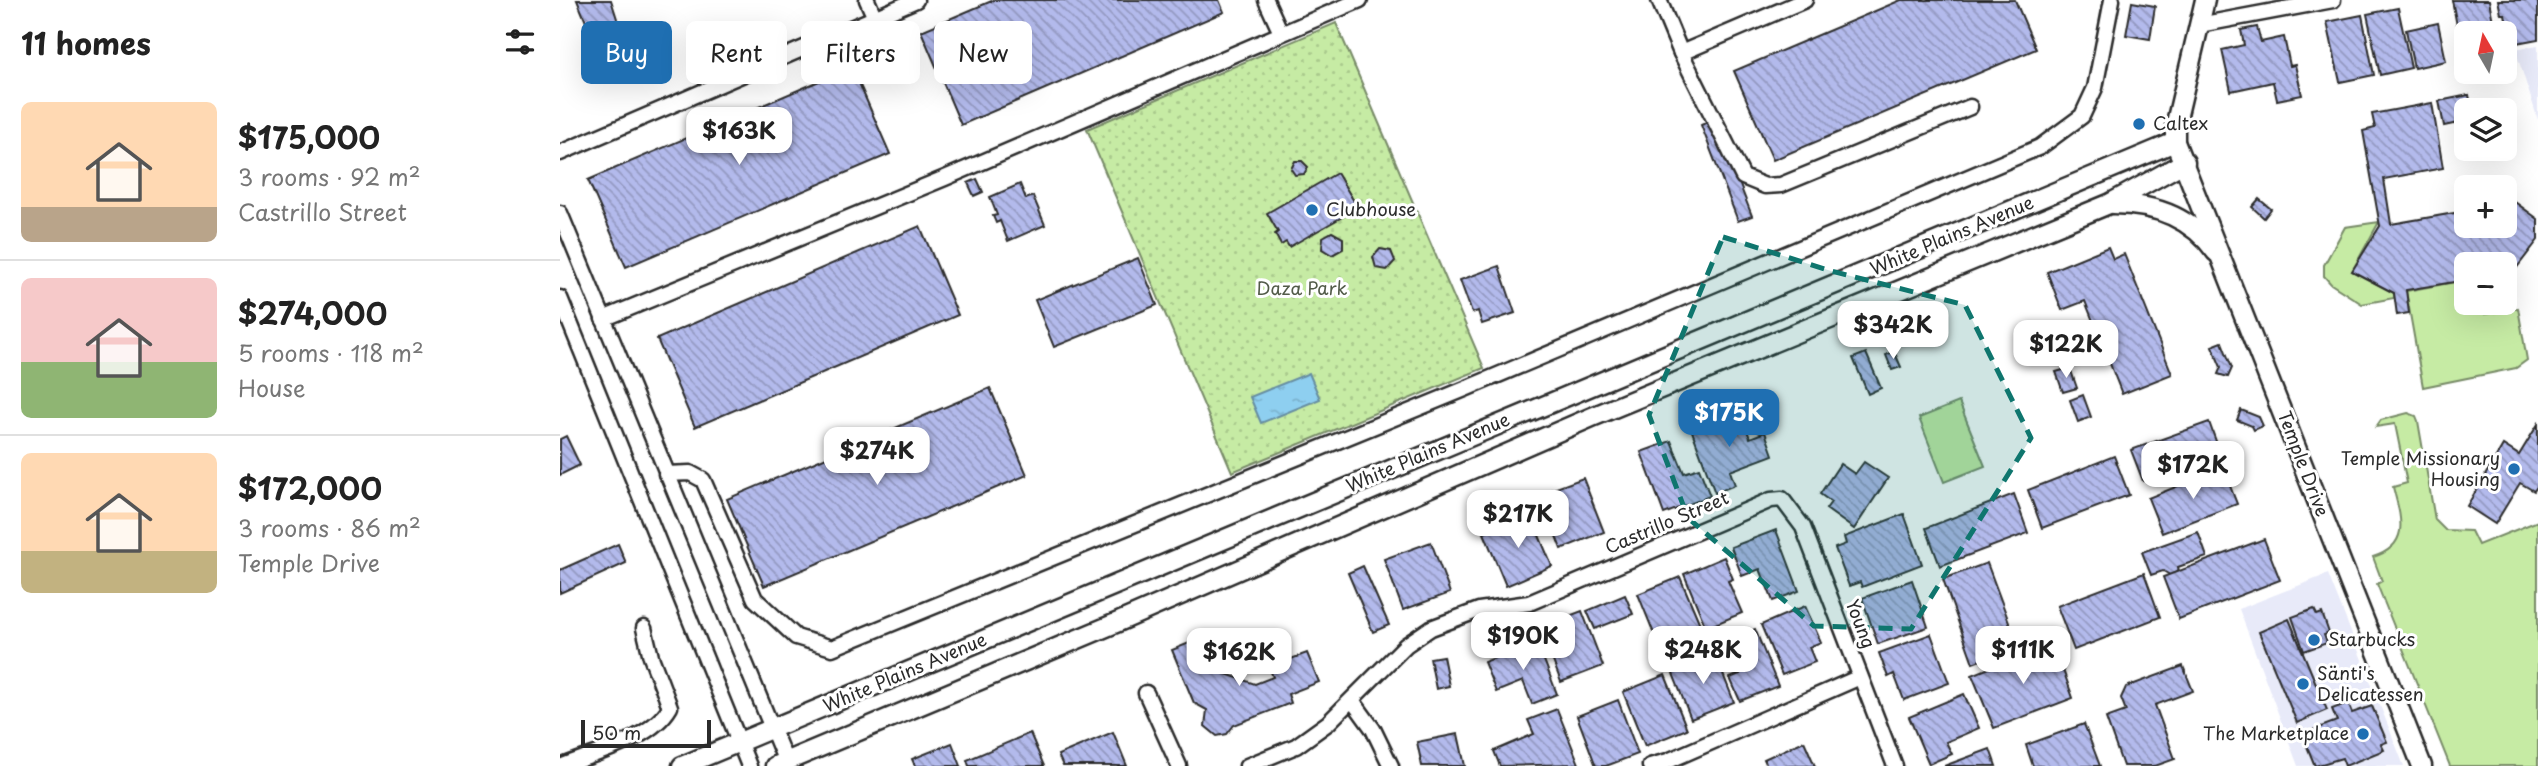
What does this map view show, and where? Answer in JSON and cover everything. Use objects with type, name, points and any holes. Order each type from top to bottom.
[{"type":"street","points":[[867,0],[875,18]]},
{"type":"street","points":[[560,153],[916,0]]},
{"type":"street","points":[[1266,0],[1281,33]]},
{"type":"street","points":[[603,319],[945,178],[1360,0]]},
{"type":"street","points":[[1659,0],[1681,53],[1742,177],[1765,186],[1781,185],[1970,107]]},
{"type":"street","points":[[1681,53],[1805,0]]},
{"type":"street","points":[[666,474],[690,473],[703,480],[755,599],[796,637],[832,648],[1376,426],[2040,148],[2082,116],[2095,88],[2112,0]]},
{"type":"street","points":[[2175,142],[2175,127],[2205,0]]},
{"type":"street","points":[[2199,25],[2333,0]]},
{"type":"street","name":"Temple Drive","points":[[2175,142],[2421,766]]},
{"type":"street","name":"White Plains Avenue","points":[[682,766],[2175,142]]},
{"type":"street","name":"White Plains Avenue","points":[[781,764],[1116,623],[1592,417],[2109,204],[2185,162]]},
{"type":"street","points":[[2109,204],[2136,204],[2172,215],[2208,240],[2226,266]]},
{"type":"street","points":[[560,213],[771,728],[781,764]]},
{"type":"street","points":[[560,298],[749,766]]},
{"type":"street","points":[[1580,390],[1592,417]]},
{"type":"street","name":"Young","points":[[1782,499],[1803,527],[1895,766]]},
{"type":"street","name":"Castrillo Street","points":[[1247,766],[1296,746],[1328,723],[1406,645],[1431,628],[1479,610],[1529,603],[1770,500],[1782,499]]},
{"type":"street","points":[[563,766],[648,730],[663,719],[670,707],[651,657],[645,628]]},
{"type":"street","points":[[1650,766],[1668,761],[1860,677]]},
{"type":"street","points":[[1146,693],[1179,766]]},
{"type":"street","points":[[1352,700],[1373,729],[1391,766]]},
{"type":"highlighted area","points":[[1723,237],[1831,271],[1965,305],[2031,438],[1911,629],[1814,626],[1688,518],[1649,415]]},
{"type":"shaded area","points":[[2538,45],[2538,120],[2517,55],[2517,49]]},
{"type":"shaded area","points":[[2328,574],[2404,766],[2298,766],[2239,609]]},
{"type":"green space","name":"Daza Park","points":[[1336,23],[1484,368],[1232,472],[1087,129]]},
{"type":"green space","points":[[2379,222],[2352,271],[2394,293],[2394,298],[2362,304],[2331,284],[2324,276],[2324,265],[2345,227]]},
{"type":"green space","points":[[2454,282],[2454,315],[2517,315],[2518,308],[2527,360],[2516,368],[2423,387],[2406,291]]},
{"type":"green space","points":[[1959,402],[1985,466],[1944,482],[1919,418]]},
{"type":"green space","points":[[2408,413],[2416,416],[2418,421],[2435,520],[2445,530],[2471,531],[2478,545],[2538,521],[2538,766],[2450,766],[2377,584],[2382,581],[2373,557],[2393,545],[2400,529],[2399,509],[2393,487],[2407,483],[2395,424],[2376,427],[2381,420]]},
{"type":"water","points":[[1309,373],[1320,399],[1261,423],[1250,397]]},
{"type":"building","points":[[577,0],[611,0],[618,21],[586,21]]},
{"type":"building","points":[[994,0],[1219,0],[1224,12],[961,125],[944,84],[1032,84],[1032,21],[945,21]]},
{"type":"building","points":[[1901,0],[2015,0],[2036,49],[1773,160],[1734,71]]},
{"type":"building","points":[[2452,0],[2489,0],[2493,21],[2456,21]]},
{"type":"building","points":[[2498,0],[2538,0],[2538,39],[2517,43],[2517,21],[2506,21],[2505,14],[2501,14]]},
{"type":"building","points":[[2132,2],[2155,6],[2150,39],[2126,35]]},
{"type":"building","points":[[2398,8],[2411,68],[2380,75],[2367,14]]},
{"type":"building","points":[[2362,15],[2374,75],[2340,82],[2327,22]]},
{"type":"building","points":[[2438,23],[2446,61],[2414,68],[2406,30]]},
{"type":"building","points":[[934,25],[934,62],[921,31]]},
{"type":"building","points":[[2257,27],[2261,42],[2284,37],[2290,66],[2295,65],[2302,95],[2277,100],[2273,82],[2231,91],[2222,50],[2244,45],[2241,30]]},
{"type":"building","points":[[812,84],[859,84],[890,154],[626,267],[588,180]]},
{"type":"building","points":[[2454,98],[2454,124],[2444,126],[2439,101]]},
{"type":"building","points":[[2432,103],[2443,168],[2384,179],[2391,224],[2454,213],[2454,238],[2517,238],[2517,204],[2538,219],[2538,240],[2517,268],[2517,252],[2454,252],[2454,282],[2406,290],[2409,313],[2397,315],[2394,293],[2352,271],[2380,226],[2363,131],[2375,128],[2372,114]]},
{"type":"building","points":[[1714,119],[1752,216],[1738,221],[1701,125]]},
{"type":"building","points":[[1295,161],[1302,161],[1308,167],[1304,174],[1295,175],[1291,169]]},
{"type":"building","name":"Clubhouse","points":[[1337,173],[1358,208],[1289,247],[1286,242],[1281,245],[1275,234],[1278,232],[1267,213]]},
{"type":"building","points":[[977,179],[983,192],[974,196],[968,183]]},
{"type":"building","points":[[1020,184],[1026,199],[1033,196],[1045,225],[1008,241],[1000,221],[996,223],[993,216],[997,215],[990,197]]},
{"type":"building","points":[[2259,199],[2271,209],[2264,218],[2252,207]]},
{"type":"building","points":[[920,226],[958,315],[695,427],[657,339]]},
{"type":"building","points":[[1332,232],[1343,238],[1343,249],[1332,255],[1322,249],[1323,237]]},
{"type":"building","points":[[2108,247],[2113,259],[2124,254],[2172,374],[2122,394],[2085,301],[2062,310],[2047,272]]},
{"type":"building","points":[[1380,249],[1391,251],[1395,261],[1387,270],[1376,268],[1373,257]]},
{"type":"building","points":[[1138,258],[1157,305],[1054,347],[1035,300]]},
{"type":"building","points":[[1499,266],[1515,313],[1482,324],[1478,311],[1472,313],[1460,280]]},
{"type":"building","points":[[2222,342],[2232,368],[2228,377],[2218,374],[2221,367],[2212,346]]},
{"type":"building","points":[[1894,351],[1901,367],[1892,370],[1886,355]]},
{"type":"building","points":[[1866,353],[1881,388],[1868,394],[1853,358]]},
{"type":"building","points":[[2070,368],[2077,388],[2063,392],[2056,372]]},
{"type":"building","points":[[990,388],[1027,475],[764,586],[727,499]]},
{"type":"building","points":[[2083,395],[2091,417],[2078,422],[2070,400]]},
{"type":"building","points":[[2241,410],[2259,417],[2263,426],[2254,430],[2252,426],[2237,420]]},
{"type":"building","points":[[1740,413],[1750,438],[1765,432],[1773,455],[1730,471],[1735,485],[1715,493],[1692,431]]},
{"type":"building","points":[[2209,422],[2222,458],[2200,466],[2198,461],[2143,481],[2131,450]]},
{"type":"building","name":"Temple Missionary Housing","points":[[2538,424],[2538,485],[2534,491],[2520,483],[2495,524],[2467,506],[2503,445],[2519,455]]},
{"type":"building","points":[[566,436],[580,465],[560,475],[560,439]]},
{"type":"building","points":[[1671,441],[1684,473],[1699,468],[1710,496],[1664,514],[1641,452]]},
{"type":"building","points":[[2114,456],[2129,495],[2042,528],[2028,490]]},
{"type":"building","points":[[1864,462],[1888,478],[1854,529],[1826,509],[1831,502],[1820,494],[1840,464],[1855,474]]},
{"type":"building","points":[[2223,468],[2237,504],[2162,533],[2148,498]]},
{"type":"building","points":[[1583,478],[1604,532],[1561,549],[1540,494]]},
{"type":"building","points":[[2014,494],[2028,533],[1940,566],[1926,528]]},
{"type":"building","points":[[1530,514],[1552,566],[1506,586],[1484,533]]},
{"type":"building","points":[[1904,514],[1922,564],[1862,587],[1860,582],[1849,586],[1835,548],[1846,544],[1844,537]]},
{"type":"building","points":[[1776,530],[1799,591],[1773,601],[1760,569],[1742,576],[1731,547]]},
{"type":"building","points":[[2198,532],[2207,557],[2178,567],[2179,571],[2170,575],[2163,571],[2151,575],[2142,552]]},
{"type":"building","points":[[2264,539],[2280,580],[2179,619],[2163,577]]},
{"type":"building","points":[[1431,542],[1450,593],[1403,610],[1384,559]]},
{"type":"building","points":[[618,544],[626,563],[560,593],[560,570]]},
{"type":"building","points":[[1724,557],[1733,579],[1728,581],[1742,613],[1706,628],[1684,574]]},
{"type":"building","points":[[1987,563],[2018,646],[1973,663],[1943,579]]},
{"type":"building","points":[[1363,566],[1389,625],[1373,632],[1348,573]]},
{"type":"building","points":[[2144,573],[2160,617],[2074,650],[2057,606]]},
{"type":"building","points":[[1680,577],[1702,629],[1659,646],[1638,594]]},
{"type":"building","points":[[1912,580],[1928,627],[1878,644],[1862,598]]},
{"type":"building","points":[[1625,595],[1633,614],[1595,629],[1587,611]]},
{"type":"building","points":[[1805,606],[1821,642],[1809,647],[1815,662],[1782,675],[1761,625]]},
{"type":"building","points":[[2314,609],[2317,615],[2322,613],[2329,633],[2324,635],[2327,643],[2304,651],[2292,617]]},
{"type":"building","points":[[1582,611],[1603,666],[1561,682],[1540,627]]},
{"type":"building","points":[[2289,619],[2327,710],[2297,723],[2259,632]]},
{"type":"building","points":[[1755,629],[1778,686],[1740,701],[1730,678],[1740,674],[1727,640]]},
{"type":"building","points":[[1931,634],[1949,683],[1904,700],[1894,674],[1888,677],[1879,653]]},
{"type":"building","points":[[1199,639],[1211,669],[1255,684],[1273,677],[1269,667],[1307,653],[1319,682],[1288,694],[1291,703],[1234,725],[1227,734],[1217,736],[1205,726],[1207,710],[1194,703],[1172,650]]},
{"type":"building","points":[[1537,642],[1557,694],[1532,704],[1523,681],[1496,692],[1484,662]]},
{"type":"building","points":[[2053,642],[2073,698],[1994,728],[1972,675]]},
{"type":"building","points":[[1715,654],[1734,702],[1691,719],[1672,671]]},
{"type":"building","points":[[1443,656],[1449,686],[1436,689],[1430,658]]},
{"type":"building","points":[[2183,666],[2193,691],[2155,705],[2175,759],[2155,766],[2123,766],[2106,718],[2126,711],[2121,698],[2126,687]]},
{"type":"building","points":[[1665,675],[1687,729],[1645,746],[1623,692]]},
{"type":"building","points":[[1964,694],[1979,728],[1946,742],[1952,754],[1929,764],[1909,717]]},
{"type":"building","points":[[1618,700],[1638,754],[1606,766],[1596,766],[1577,716]]},
{"type":"building","points":[[2348,703],[2352,713],[2372,706],[2387,742],[2381,744],[2384,750],[2345,766],[2342,758],[2315,766],[2302,734],[2337,721],[2332,709]]},
{"type":"building","points":[[1557,709],[1579,764],[1500,766],[1494,751],[1534,734],[1528,720]]},
{"type":"building","points":[[2084,724],[2100,766],[2033,766],[2026,745]]},
{"type":"building","points":[[1113,732],[1127,766],[1063,766],[1058,755]]},
{"type":"building","points":[[1030,733],[1044,766],[969,766],[967,760]]},
{"type":"building","points":[[1458,734],[1465,766],[1422,766],[1417,742]]},
{"type":"building","points":[[1804,741],[1815,766],[1767,766],[1764,759]]},
{"type":"building","points":[[952,743],[961,766],[915,766],[912,759]]},
{"type":"building","points":[[1990,749],[1996,766],[1944,766]]},
{"type":"place","name":"Caltex","points":[[2139,124]]},
{"type":"place","name":"Clubhouse","points":[[1312,210]]},
{"type":"place","name":"Temple Missionary Housing","points":[[2514,469]]},
{"type":"place","name":"Starbucks","points":[[2314,640]]},
{"type":"place","name":"Sänti's Delicatessen","points":[[2303,684]]},
{"type":"place","name":"The Marketplace","points":[[2363,734]]}]
